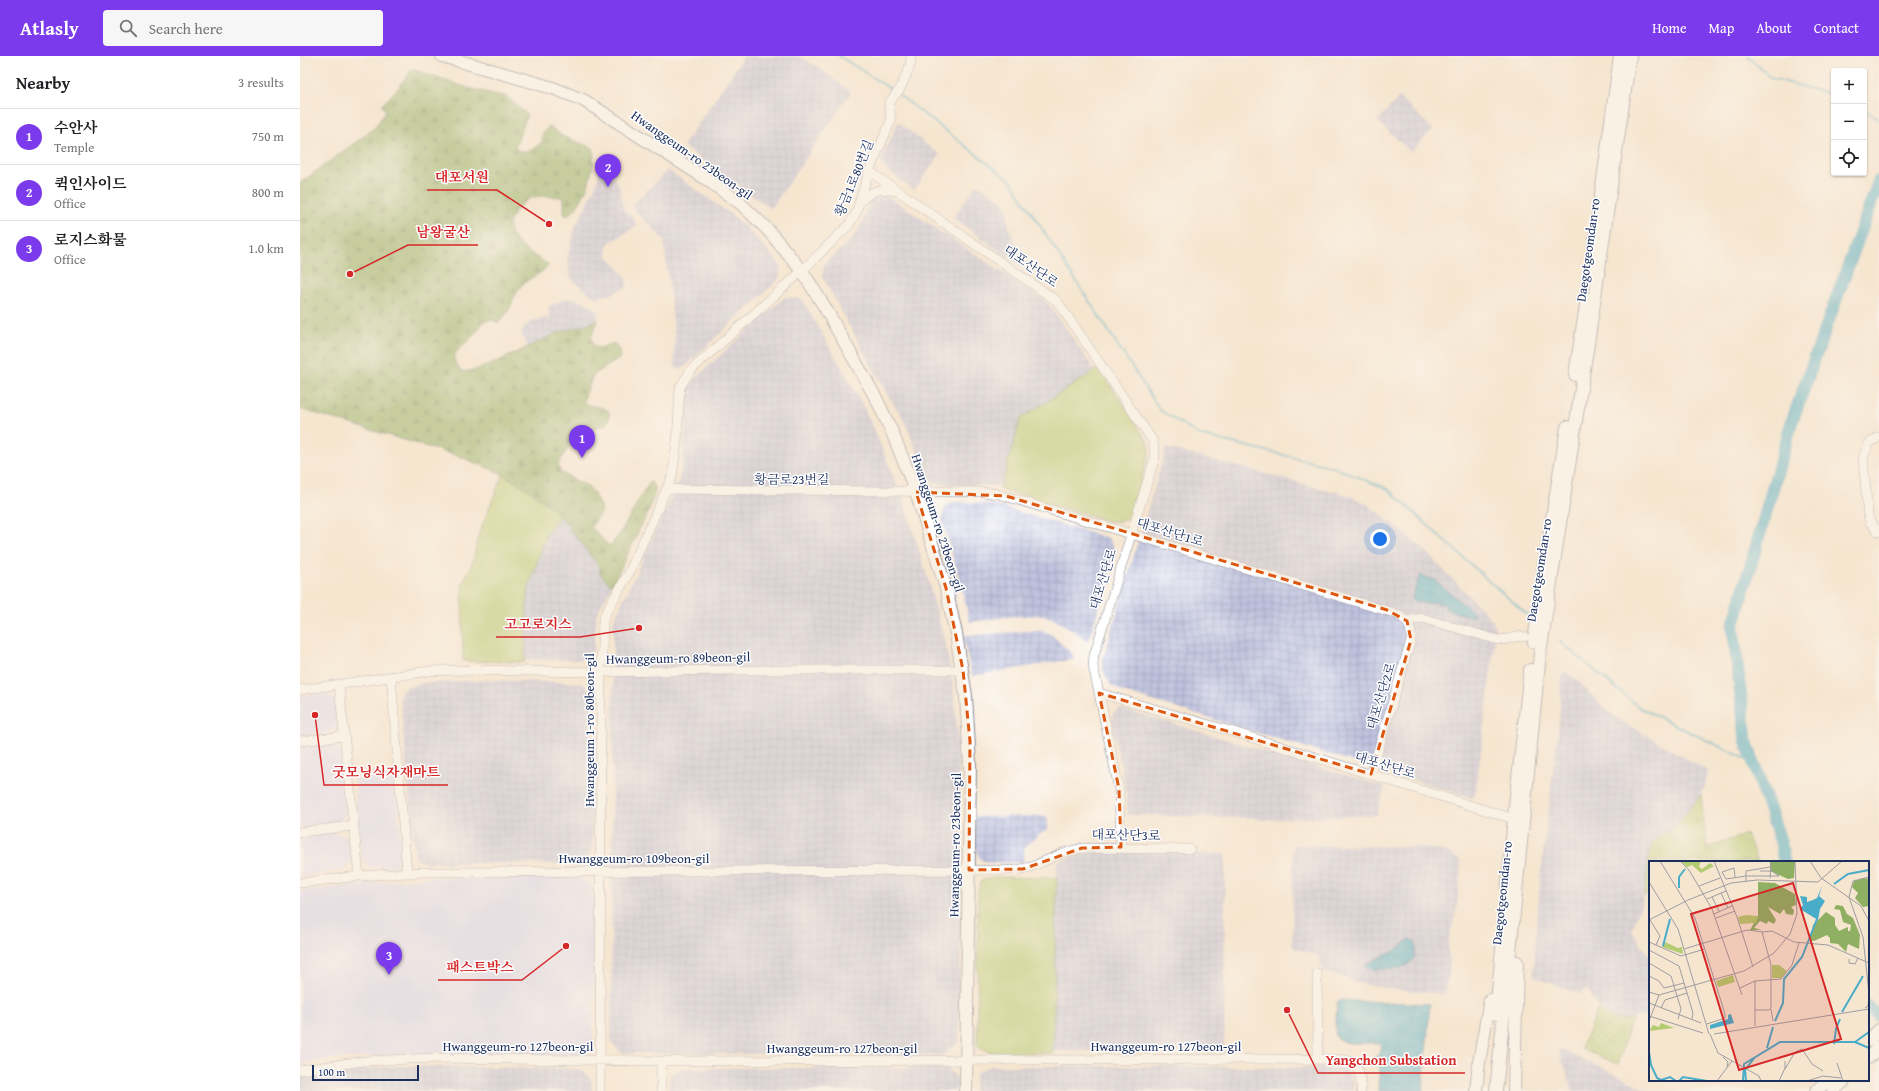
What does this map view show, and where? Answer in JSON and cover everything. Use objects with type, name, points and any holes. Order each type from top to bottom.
[{"type":"main road","name":"Hwanggeum-ro 23beon-gil","points":[[442,56],[569,94],[596,108],[740,203],[768,230],[802,271],[828,313],[877,400],[892,432],[916,492],[946,588],[962,670],[970,741],[966,1091]]},
{"type":"main road","name":"Daegotgeomdan-ro","points":[[1489,1091],[1514,819],[1542,579],[1591,273],[1620,56]]},
{"type":"main road","name":"Daegotgeomdan-ro","points":[[1496,1091],[1540,653],[1589,338],[1630,56]]},
{"type":"main road","points":[[1514,1091],[1520,858]]},
{"type":"main road","points":[[1476,1091],[1479,1062],[1504,928]]},
{"type":"main road","points":[[1869,1040],[1879,1030]]},
{"type":"main road","points":[[1869,1057],[1879,1047]]},
{"type":"main road","points":[[1816,1091],[1827,1081]]},
{"type":"main road","points":[[1833,1091],[1842,1084]]},
{"type":"street","name":"황금1로80번길","points":[[802,271],[849,226],[859,203],[869,171],[891,122],[890,100],[900,89],[910,66],[911,56]]},
{"type":"street","name":"대포산단로","points":[[869,171],[1057,301],[1151,437],[1155,452],[1093,661],[1099,693],[1371,774],[1514,819]]},
{"type":"street","points":[[859,203],[875,190],[883,189],[898,191]]},
{"type":"street","name":"Hwanggeum 1-ro 80beon-gil","points":[[600,1091],[601,672],[603,621],[605,614],[629,573],[668,490],[675,462],[680,387],[686,376],[802,271]]},
{"type":"street","points":[[1879,437],[1869,442],[1863,458],[1868,515],[1870,522],[1879,532]]},
{"type":"street","name":"황금로23번길","points":[[668,490],[916,492]]},
{"type":"street","name":"대포산단1로","points":[[916,492],[998,494],[1387,610],[1408,623]]},
{"type":"street","points":[[1408,623],[1422,618],[1498,640],[1508,641],[1517,636],[1525,638]]},
{"type":"street","name":"대포산단2로","points":[[1371,774],[1408,649],[1411,634],[1408,623]]},
{"type":"street","name":"Hwanggeum-ro 89beon-gil","points":[[300,690],[454,670],[601,672],[731,670],[962,670]]},
{"type":"street","points":[[391,677],[407,872]]},
{"type":"street","points":[[340,685],[359,876]]},
{"type":"street","points":[[1099,693],[1119,789],[1121,848]]},
{"type":"street","points":[[300,741],[344,736]]},
{"type":"street","points":[[300,832],[353,826]]},
{"type":"street","name":"대포산단3로","points":[[969,870],[1023,869],[1063,853],[1082,848],[1190,850]]},
{"type":"street","name":"Hwanggeum-ro 109beon-gil","points":[[300,883],[407,872],[969,870]]},
{"type":"street","points":[[1317,973],[1318,1059]]},
{"type":"street","name":"Hwanggeum-ro 127beon-gil","points":[[300,1070],[350,1062],[400,1059],[661,1061],[967,1061],[1173,1058],[1318,1059],[1342,1060],[1355,1064],[1361,1072],[1361,1091]]},
{"type":"street","points":[[661,1061],[661,1091]]},
{"type":"highlighted area","points":[[916,492],[1006,496],[1387,610],[1407,621],[1411,640],[1371,774],[1099,693],[1119,789],[1121,847],[1082,848],[1023,869],[969,870],[970,741],[963,670],[946,588]]},
{"type":"shaded area","points":[[744,56],[798,56],[818,67],[851,92],[771,209],[683,146]]},
{"type":"shaded area","points":[[1399,97],[1433,129],[1411,152],[1377,121]]},
{"type":"shaded area","points":[[898,122],[940,155],[914,190],[884,168],[881,159]]},
{"type":"shaded area","points":[[605,167],[608,168],[619,186],[624,211],[633,217],[637,226],[609,243],[607,247],[607,255],[626,277],[627,287],[609,295],[596,298],[572,280],[569,270],[568,256],[575,227],[594,190],[600,171]]},
{"type":"shaded area","points":[[668,170],[732,215],[750,231],[781,266],[779,279],[682,369],[678,370],[674,365],[675,338],[664,240],[633,208],[633,204]]},
{"type":"shaded area","points":[[977,184],[1000,199],[1007,207],[1008,224],[1021,259],[1028,271],[953,218]]},
{"type":"shaded area","points":[[886,195],[1044,300],[1053,310],[1095,371],[1021,418],[1001,486],[941,484],[931,481],[903,418],[887,394],[822,276],[825,263],[847,244],[858,231],[870,200]]},
{"type":"shaded area","points":[[785,297],[802,299],[859,398],[874,429],[905,505],[928,579],[947,650],[954,694],[959,748],[961,888],[959,1042],[943,1055],[622,1053],[611,1042],[613,622],[679,481],[683,461],[689,386],[706,368]]},
{"type":"shaded area","points":[[565,299],[573,299],[587,303],[598,311],[597,319],[590,324],[559,333],[528,347],[521,334],[524,327],[533,321],[550,317],[548,307]]},
{"type":"shaded area","points":[[1166,448],[1347,495],[1366,503],[1420,546],[1486,613],[1494,623],[1496,632],[1476,790],[1473,798],[1123,692],[1110,684],[1104,673],[1102,662]]},
{"type":"shaded area","points":[[955,502],[991,504],[1108,538],[1116,552],[1088,642],[1076,632],[1052,618],[1043,615],[1006,617],[970,622],[942,519],[946,506]]},
{"type":"shaded area","points":[[560,516],[600,568],[600,574],[612,586],[597,613],[594,648],[590,656],[580,660],[526,659],[527,605],[529,587],[548,531]]},
{"type":"shaded area","points":[[1041,630],[1051,634],[1073,655],[1074,659],[972,676],[963,636]]},
{"type":"shaded area","points":[[1566,672],[1579,682],[1600,704],[1618,719],[1708,771],[1705,786],[1700,796],[1675,826],[1653,841],[1643,898],[1632,930],[1649,956],[1649,1015],[1623,1020],[1615,1019],[1596,1005],[1587,987],[1581,994],[1533,977],[1540,880],[1560,712],[1563,674]]},
{"type":"shaded area","points":[[487,680],[578,683],[583,684],[591,691],[592,849],[586,862],[578,864],[427,863],[418,860],[415,856],[400,697],[401,692],[407,687],[424,683]]},
{"type":"shaded area","points":[[325,694],[334,699],[336,704],[336,727],[329,733],[300,737],[300,696]]},
{"type":"shaded area","points":[[1120,708],[1385,787],[1376,815],[1261,820],[1255,818],[1128,815],[1126,790],[1112,723],[1113,713]]},
{"type":"shaded area","points":[[328,743],[337,746],[342,756],[346,812],[340,822],[300,827],[300,745]]},
{"type":"shaded area","points":[[395,775],[402,851],[401,859],[399,863],[391,867],[369,867],[363,861],[361,854],[354,779]]},
{"type":"shaded area","points":[[1047,816],[1048,830],[1040,834],[1024,849],[1023,862],[989,863],[980,859],[976,850],[975,817]]},
{"type":"shaded area","points":[[336,833],[345,836],[351,843],[352,863],[343,870],[300,877],[300,837]]},
{"type":"shaded area","points":[[1293,845],[1424,847],[1447,852],[1459,859],[1461,862],[1461,868],[1457,907],[1448,942],[1449,974],[1445,994],[1402,990],[1355,982],[1322,971],[1319,956],[1294,948],[1292,945]]},
{"type":"shaded area","points":[[1084,852],[1225,854],[1224,1052],[1053,1051],[1057,862]]},
{"type":"shaded area","points":[[426,878],[575,878],[586,880],[592,885],[594,903],[593,1040],[591,1047],[587,1052],[574,1056],[404,1054],[332,1059],[300,1064],[300,891]]},
{"type":"shaded area","points":[[1561,1050],[1649,1091],[1573,1091],[1559,1052]]},
{"type":"shaded area","points":[[402,1066],[580,1069],[591,1079],[592,1091],[300,1091],[300,1078],[330,1072]]},
{"type":"shaded area","points":[[991,1066],[1166,1066],[1345,1069],[1353,1080],[1353,1091],[974,1091],[976,1074],[980,1070]]},
{"type":"shaded area","points":[[681,1068],[947,1068],[960,1080],[959,1091],[668,1091],[671,1074]]},
{"type":"green space","points":[[412,69],[468,88],[508,97],[527,115],[515,147],[518,150],[528,151],[537,146],[542,142],[543,132],[549,126],[562,136],[593,148],[593,165],[588,186],[584,196],[572,212],[566,216],[564,213],[564,198],[544,196],[529,199],[515,211],[509,228],[514,238],[527,251],[549,265],[521,286],[506,315],[498,323],[492,320],[484,321],[469,340],[457,351],[454,360],[462,371],[470,371],[481,368],[510,356],[559,332],[583,326],[597,319],[598,321],[591,338],[594,346],[600,348],[609,344],[615,344],[620,352],[619,359],[593,375],[583,401],[588,405],[609,411],[609,419],[605,425],[596,427],[590,436],[579,436],[573,439],[558,465],[560,472],[587,486],[593,492],[602,511],[591,527],[608,545],[611,545],[619,535],[650,481],[656,489],[649,510],[612,586],[600,574],[600,568],[560,516],[532,492],[503,474],[458,456],[300,409],[300,183],[372,130],[386,112],[382,105],[399,87]]},
{"type":"green space","points":[[1099,368],[1149,443],[1149,454],[1130,516],[1120,521],[1108,521],[1000,489],[1021,418]]},
{"type":"green space","points":[[503,474],[532,492],[560,516],[548,531],[529,587],[525,662],[463,661],[462,585],[474,557],[478,536]]},
{"type":"green space","points":[[1701,795],[1707,848],[1747,834],[1758,861],[1649,861],[1649,893],[1644,897],[1648,861],[1653,841],[1675,826]]},
{"type":"green space","points":[[992,877],[1057,878],[1053,1053],[990,1052],[980,1049],[977,1045],[978,892],[981,881]]},
{"type":"green space","points":[[1598,1008],[1615,1020],[1632,1019],[1618,1064],[1581,1049]]},
{"type":"water","points":[[1420,575],[1435,580],[1473,612],[1475,616],[1471,617],[1445,609],[1446,605],[1434,602],[1425,604],[1411,600]]},
{"type":"water","points":[[1410,939],[1415,942],[1415,950],[1414,957],[1407,965],[1396,968],[1378,969],[1367,967],[1365,965],[1393,952]]},
{"type":"water","points":[[1340,1000],[1430,1004],[1423,1091],[1378,1091],[1379,1064],[1373,1061],[1373,1058],[1379,1054],[1381,1043],[1356,1044],[1343,1042],[1338,1039],[1335,1035],[1337,1003]]},
{"type":"waterway","points":[[839,56],[894,91]]},
{"type":"waterway","points":[[1748,56],[1771,78],[1831,94]]},
{"type":"waterway","points":[[899,95],[1011,181],[1160,410],[1199,435],[1333,467],[1388,489],[1529,616]]},
{"type":"waterway","points":[[1867,111],[1879,119]]},
{"type":"waterway","points":[[1784,861],[1781,843],[1746,740],[1733,627],[1792,421],[1879,181]]},
{"type":"waterway","points":[[1559,641],[1640,708],[1754,763]]},
{"type":"waterway","points":[[1869,1007],[1879,1016]]},
{"type":"place","name":"퀵인사이드","points":[[608,187]]},
{"type":"place","name":"대포서원","points":[[549,224]]},
{"type":"place","name":"남왕굴산","points":[[350,274]]},
{"type":"place","name":"수안사","points":[[582,458]]},
{"type":"place","name":"고고로지스","points":[[639,628]]},
{"type":"place","name":"굿모닝식자재마트","points":[[315,715]]},
{"type":"place","name":"패스트박스","points":[[566,946]]},
{"type":"place","name":"로지스화물","points":[[389,975]]},
{"type":"place","name":"Yangchon Substation","points":[[1287,1010]]}]
